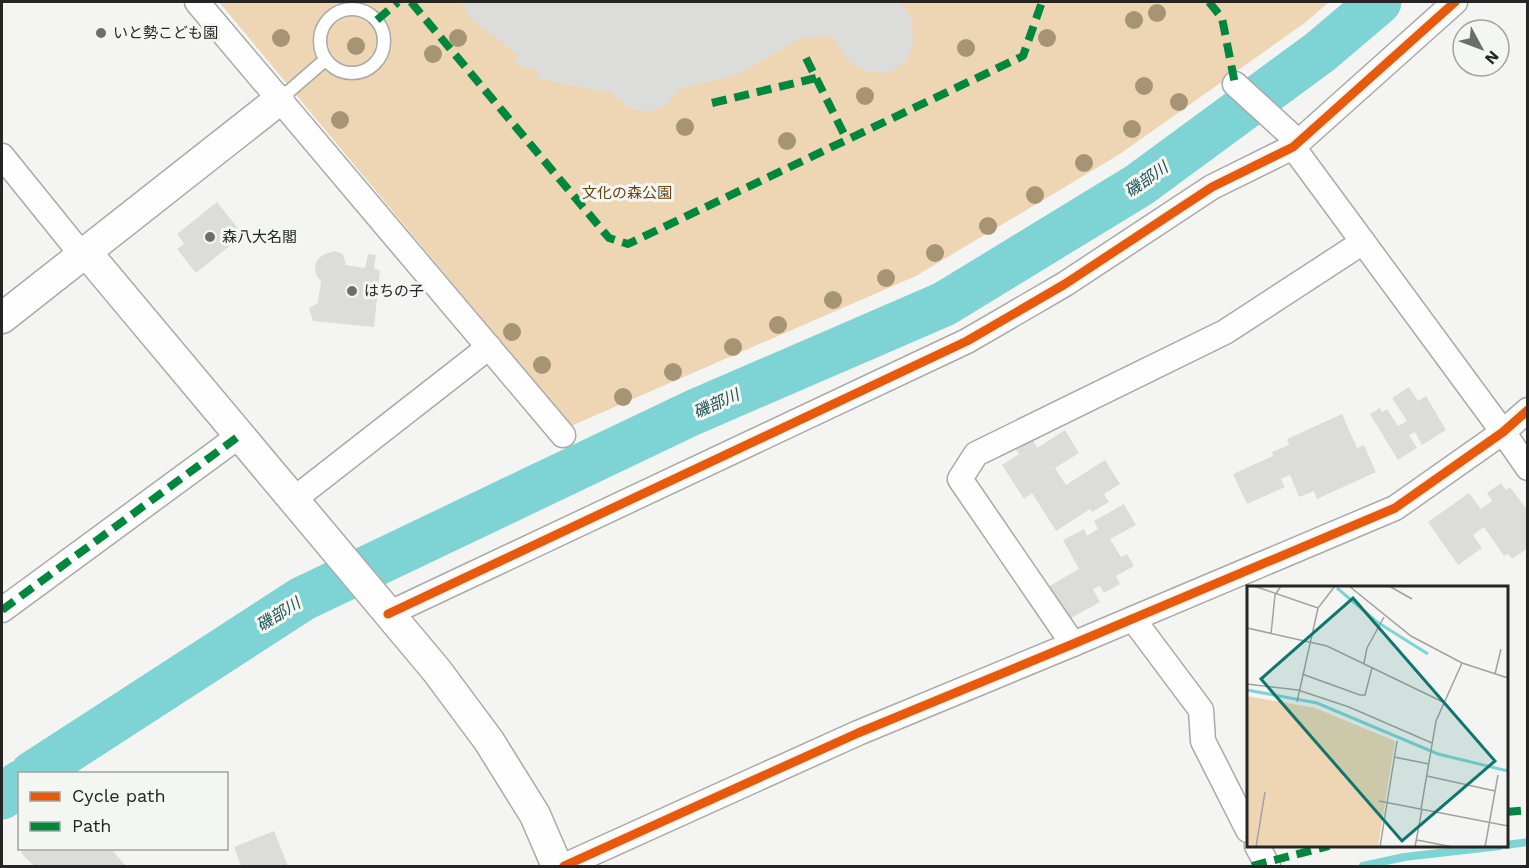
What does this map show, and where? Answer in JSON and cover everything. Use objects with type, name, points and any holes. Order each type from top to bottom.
[{"type":"street","points":[[197,2],[563,435]]},
{"type":"street","points":[[388,614],[967,340],[1065,284],[1212,188],[1292,141],[1455,2]]},
{"type":"street","points":[[1235,84],[1292,141],[1527,468]]},
{"type":"street","points":[[2,318],[279,100]]},
{"type":"street","points":[[2,156],[436,671],[489,741],[535,815],[557,867]]},
{"type":"street","points":[[1072,644],[960,479],[976,454],[1225,332],[1363,242]]},
{"type":"street","points":[[294,501],[489,347]]},
{"type":"street","points":[[564,867],[858,733],[1395,508],[1503,432],[1527,410]]},
{"type":"street","points":[[2,610],[239,435]]},
{"type":"street","points":[[1133,619],[1201,710],[1203,741],[1247,828]]},
{"type":"street","points":[[1258,847],[1268,867]]},
{"type":"lane","points":[[356,8],[368,12],[377,20],[384,34],[384,49],[377,62],[365,71],[350,74],[336,70],[325,60],[319,48],[319,36],[323,24],[332,15],[343,9],[356,8]]},
{"type":"lane","points":[[279,100],[325,60]]},
{"type":"green space","name":"文化の森公園","points":[[219,2],[1329,2],[1306,22],[1120,154],[916,276],[571,426]]},
{"type":"building","points":[[462,2],[897,2],[903,6],[911,18],[914,42],[906,61],[889,73],[867,72],[846,59],[830,35],[799,39],[739,74],[679,89],[668,104],[649,112],[629,107],[611,93],[537,78],[539,71],[514,63],[519,56],[469,17]]},
{"type":"building","points":[[217,202],[243,235],[196,273],[177,249],[184,244],[177,234]]},
{"type":"building","points":[[335,251],[343,254],[346,265],[365,268],[368,254],[376,255],[374,268],[380,271],[374,327],[313,321],[309,308],[318,303],[321,281],[316,275],[315,266],[317,260],[324,254]]},
{"type":"building","points":[[1409,387],[1418,401],[1426,396],[1446,430],[1422,445],[1415,432],[1409,435],[1417,448],[1398,460],[1370,414],[1380,408],[1382,412],[1387,409],[1398,426],[1407,421],[1392,398]]},
{"type":"building","points":[[1342,414],[1357,448],[1364,445],[1376,472],[1317,499],[1314,491],[1299,497],[1290,475],[1281,479],[1285,487],[1247,504],[1233,474],[1273,456],[1272,452],[1289,445],[1287,439]]},
{"type":"building","points":[[1065,430],[1079,453],[1055,468],[1066,485],[1105,460],[1120,484],[1104,494],[1109,502],[1092,512],[1090,509],[1056,531],[1032,493],[1024,499],[1002,465],[1019,454],[1015,448],[1032,438],[1037,448]]},
{"type":"building","points":[[1501,483],[1506,490],[1510,487],[1528,511],[1528,548],[1512,559],[1508,554],[1504,556],[1484,527],[1473,535],[1482,548],[1458,565],[1428,522],[1469,493],[1481,509],[1492,501],[1487,493]]},
{"type":"building","points":[[1124,504],[1136,525],[1110,539],[1121,557],[1127,554],[1134,566],[1116,576],[1120,584],[1104,593],[1100,586],[1093,589],[1100,602],[1064,622],[1046,588],[1079,569],[1063,540],[1084,529],[1087,536],[1098,529],[1094,521]]},
{"type":"building","points":[[274,831],[288,866],[241,866],[234,847]]},
{"type":"building","points":[[24,850],[112,850],[126,866],[34,866],[21,853]]},
{"type":"waterway","name":"磯部川","points":[[35,772],[302,599],[692,413],[944,304],[1139,185],[1320,52],[1379,2]]},
{"type":"waterway","name":"磯部川","points":[[2,797],[18,785]]},
{"type":"waterway","points":[[1508,845],[1528,842]]},
{"type":"waterway","points":[[1363,866],[1404,857],[1491,847]]},
{"type":"marked path","points":[[377,20],[398,2]]},
{"type":"marked path","points":[[411,2],[609,238],[628,244],[1023,56],[1042,2]]},
{"type":"marked path","points":[[1209,2],[1222,18],[1235,84]]},
{"type":"marked path","points":[[806,58],[847,140]]},
{"type":"marked path","points":[[712,103],[816,78]]},
{"type":"marked path","points":[[2,610],[239,436]]},
{"type":"marked path","points":[[1508,812],[1528,810]]},
{"type":"marked path","points":[[1252,866],[1325,847]]},
{"type":"cycle path","points":[[388,614],[967,341],[1065,284],[1212,187],[1293,147],[1455,2]]},
{"type":"cycle path","points":[[564,866],[858,733],[1395,508],[1503,432],[1528,410]]},
{"type":"place","name":"いと勢こども園","points":[[101,33]]},
{"type":"place","name":"森八大名閣","points":[[210,237]]},
{"type":"place","name":"はちの子","points":[[352,291]]}]
